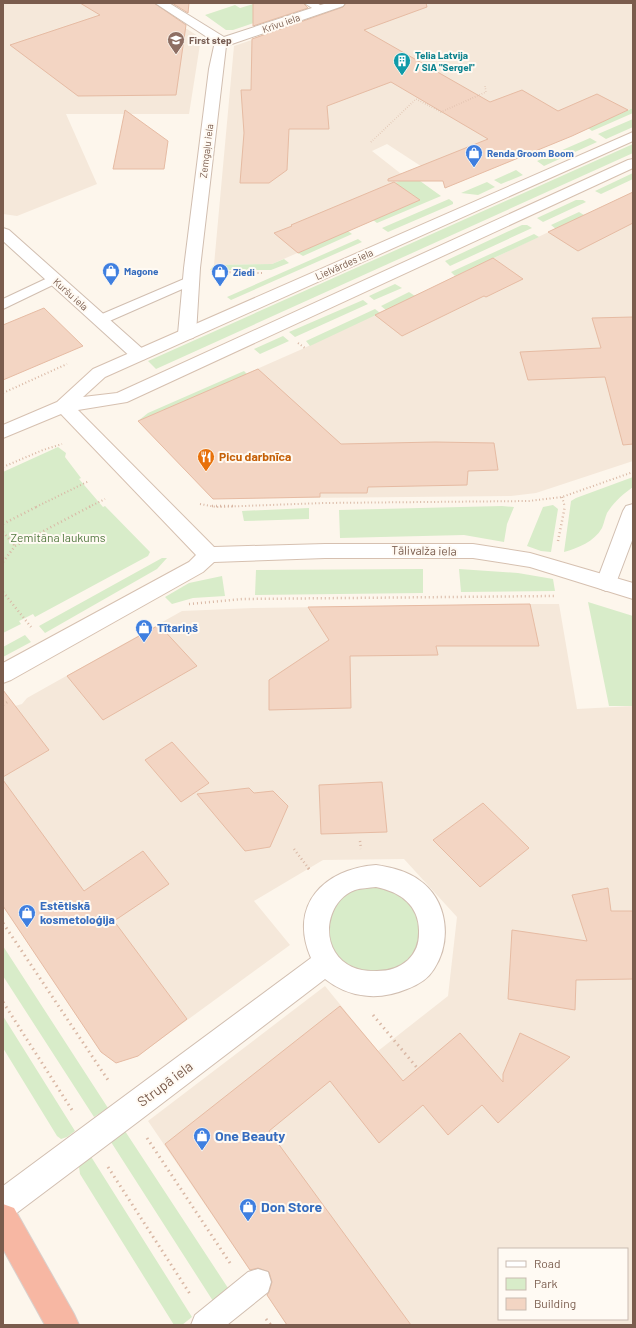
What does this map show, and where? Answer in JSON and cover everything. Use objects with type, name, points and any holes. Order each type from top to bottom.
[{"type":"highway","points":[[3,1220],[63,1325]]},
{"type":"street","points":[[161,3],[223,42]]},
{"type":"street","name":"Krīvu iela","points":[[223,42],[340,3]]},
{"type":"street","name":"Zemgaļu iela","points":[[187,334],[191,276],[216,69],[220,46],[223,42]]},
{"type":"street","name":"Lielvārdes iela","points":[[63,406],[99,374],[139,355],[633,136]]},
{"type":"street","name":"Lielvārdes iela","points":[[3,432],[63,406],[121,398],[633,164]]},
{"type":"street","name":"Kuršu iela","points":[[3,233],[139,355]]},
{"type":"street","points":[[3,674],[196,567],[209,555],[63,406]]},
{"type":"street","points":[[606,583],[633,511]]},
{"type":"street","name":"Tālivalža iela","points":[[209,555],[325,551],[473,551],[530,560],[633,591]]},
{"type":"street","points":[[376,876],[394,879],[410,888],[423,901],[431,918],[433,936],[428,954],[417,969],[401,980],[382,985],[361,983],[334,969],[319,946],[315,929],[319,911],[327,896],[340,885],[357,877],[376,876]]},
{"type":"street","name":"Strupā iela","points":[[3,1204],[129,1111],[334,969]]},
{"type":"lane","points":[[309,3],[321,9]]},
{"type":"lane","points":[[100,320],[191,276]]},
{"type":"lane","points":[[3,305],[54,279]]},
{"type":"lane","points":[[205,1325],[258,1282]]},
{"type":"path","points":[[371,142],[416,99],[440,112],[486,92],[485,86]]},
{"type":"path","points":[[191,276],[265,273]]},
{"type":"path","points":[[3,393],[68,364]]},
{"type":"path","points":[[3,467],[64,443]]},
{"type":"path","points":[[193,503],[216,507],[324,503],[518,501],[562,497],[633,472]]},
{"type":"path","points":[[3,524],[89,481]]},
{"type":"path","points":[[554,567],[565,505],[562,497]]},
{"type":"path","points":[[3,562],[15,546],[105,499]]},
{"type":"path","points":[[3,532],[15,546]]},
{"type":"path","points":[[3,592],[50,648]]},
{"type":"path","points":[[185,605],[196,602],[243,599],[561,596]]},
{"type":"path","points":[[3,705],[10,701]]},
{"type":"path","points":[[334,969],[418,1069]]},
{"type":"shaded area","points":[[3,3],[146,3],[201,38],[189,114],[66,114],[97,184],[17,216],[3,214]]},
{"type":"shaded area","points":[[360,3],[633,3],[633,108],[450,185],[387,144],[372,151],[400,173],[413,176],[436,193],[272,264],[214,265],[234,46]]},
{"type":"shaded area","points":[[633,192],[633,461],[536,493],[511,496],[213,499],[138,421],[300,350]]},
{"type":"shaded area","points":[[559,604],[577,709],[633,706],[633,1325],[287,1325],[148,1121],[325,986],[378,1051],[448,996],[457,917],[404,859],[323,860],[254,901],[290,945],[138,1056],[116,1063],[101,1052],[3,906],[3,713],[22,704],[27,698],[182,611],[253,608]]},
{"type":"green space","points":[[257,3],[304,6],[233,30],[226,30],[205,15],[235,5],[240,8]]},
{"type":"green space","points":[[633,108],[633,113],[592,131],[588,128]]},
{"type":"green space","points":[[633,119],[633,127],[606,139],[598,134]]},
{"type":"green space","points":[[590,138],[597,142],[544,166],[537,161]]},
{"type":"green space","points":[[633,144],[633,153],[156,369],[148,361]]},
{"type":"green space","points":[[516,170],[523,175],[501,184],[494,180]]},
{"type":"green space","points":[[633,173],[633,179],[601,194],[595,191]]},
{"type":"green space","points":[[413,176],[441,196],[377,223],[373,220],[420,200],[395,183]]},
{"type":"green space","points":[[487,182],[495,187],[478,195],[461,193]]},
{"type":"green space","points":[[449,199],[453,202],[453,204],[388,232],[382,228]]},
{"type":"green space","points":[[576,200],[583,200],[586,202],[543,222],[537,218]]},
{"type":"green space","points":[[579,212],[584,215],[556,229],[551,225]]},
{"type":"green space","points":[[522,225],[527,225],[532,228],[450,266],[445,261]]},
{"type":"green space","points":[[348,231],[352,234],[303,256],[298,253]]},
{"type":"green space","points":[[534,234],[539,237],[455,276],[451,272]]},
{"type":"green space","points":[[358,239],[362,242],[231,300],[227,297]]},
{"type":"green space","points":[[284,259],[289,263],[271,270],[210,270],[214,265],[272,264]]},
{"type":"green space","points":[[395,284],[402,288],[374,300],[369,296]]},
{"type":"green space","points":[[409,292],[415,296],[386,310],[381,306]]},
{"type":"green space","points":[[363,300],[368,304],[295,337],[289,332]]},
{"type":"green space","points":[[375,309],[380,313],[310,346],[306,341]]},
{"type":"green space","points":[[283,336],[289,341],[260,354],[254,349]]},
{"type":"green space","points":[[244,371],[247,374],[138,421],[148,413]]},
{"type":"green space","name":"Zemitāna laukums","points":[[58,447],[66,453],[65,457],[81,478],[79,479],[103,507],[105,506],[150,552],[148,556],[35,617],[33,614],[19,621],[21,624],[3,633],[3,472]]},
{"type":"green space","points":[[633,477],[633,487],[619,498],[607,513],[599,533],[585,544],[564,552],[571,501]]},
{"type":"green space","points":[[553,505],[558,509],[551,552],[541,551],[527,546],[543,507]]},
{"type":"green space","points":[[502,506],[514,507],[507,524],[504,542],[464,535],[340,538],[339,510]]},
{"type":"green space","points":[[309,508],[309,519],[244,521],[242,511]]},
{"type":"green space","points":[[162,558],[167,558],[157,569],[45,633],[39,626]]},
{"type":"green space","points":[[423,569],[423,593],[255,595],[256,570]]},
{"type":"green space","points":[[459,569],[518,573],[553,579],[555,591],[461,592]]},
{"type":"green space","points":[[222,576],[225,596],[193,598],[172,604],[165,597],[189,583]]},
{"type":"green space","points":[[588,602],[633,616],[633,706],[609,706]]},
{"type":"green space","points":[[25,635],[31,642],[3,657],[3,647]]},
{"type":"green space","points":[[368,886],[388,888],[399,894],[410,902],[419,917],[420,939],[414,954],[402,966],[386,972],[364,972],[349,966],[340,959],[329,939],[329,917],[333,907],[347,894],[354,890]]},
{"type":"green space","points":[[3,946],[108,1108],[94,1117],[3,976]]},
{"type":"green space","points":[[3,1016],[75,1131],[67,1137],[61,1139],[57,1136],[3,1048]]},
{"type":"green space","points":[[125,1131],[228,1288],[213,1301],[111,1142]]},
{"type":"green space","points":[[90,1155],[192,1317],[182,1325],[174,1325],[80,1174],[79,1167],[81,1162]]},
{"type":"building","points":[[80,3],[154,3],[186,25],[176,95],[78,96],[10,45],[100,15]]},
{"type":"building","points":[[172,3],[189,3],[188,13]]},
{"type":"building","points":[[253,3],[303,3],[308,8],[253,26]]},
{"type":"building","points":[[346,3],[426,3],[427,7],[364,30],[490,102],[522,90],[558,111],[597,94],[628,110],[572,136],[445,188],[443,181],[388,181],[388,179],[488,139],[391,82],[327,106],[329,129],[289,129],[287,170],[269,183],[240,183],[244,133],[241,90],[251,90],[252,39],[343,7]]},
{"type":"building","points":[[125,110],[168,141],[164,169],[113,169]]},
{"type":"building","points":[[394,182],[420,200],[298,253],[274,233],[292,226],[291,225]]},
{"type":"building","points":[[633,192],[633,223],[578,251],[548,232]]},
{"type":"building","points":[[493,258],[523,279],[486,297],[484,296],[402,336],[375,315]]},
{"type":"building","points":[[44,308],[83,346],[3,380],[3,325]]},
{"type":"building","points":[[633,317],[633,444],[623,445],[605,377],[528,380],[520,352],[601,348],[592,318]]},
{"type":"building","points":[[258,369],[341,444],[435,442],[494,443],[498,470],[468,471],[467,485],[368,487],[367,493],[320,493],[320,497],[213,499],[138,421]]},
{"type":"building","points":[[530,604],[539,646],[436,646],[438,655],[350,656],[351,708],[269,710],[269,680],[329,640],[308,607]]},
{"type":"building","points":[[159,625],[197,666],[103,720],[67,676]]},
{"type":"building","points":[[3,690],[49,750],[3,777]]},
{"type":"building","points":[[172,742],[209,783],[181,802],[145,760]]},
{"type":"building","points":[[3,780],[84,891],[143,851],[169,884],[114,921],[187,1019],[138,1056],[116,1063],[101,1052],[3,906]]},
{"type":"building","points":[[382,782],[387,832],[321,834],[319,785]]},
{"type":"building","points":[[249,788],[254,793],[273,791],[288,806],[270,847],[245,851],[197,794]]},
{"type":"building","points":[[483,803],[529,848],[480,887],[433,840]]},
{"type":"building","points":[[608,888],[611,911],[633,911],[633,979],[576,980],[575,1010],[508,999],[512,930],[587,941],[572,895]]},
{"type":"building","points":[[340,1006],[403,1081],[460,1033],[503,1082],[503,1074],[520,1033],[570,1057],[498,1123],[482,1105],[448,1135],[423,1105],[379,1143],[330,1081],[269,1131],[411,1325],[287,1325],[267,1295],[272,1282],[269,1272],[258,1268],[250,1270],[165,1144]]},
{"type":"place","name":"First step","points":[[176,55]]},
{"type":"place","name":"Telia Latvija / SIA \"Sergel\"","points":[[402,76]]},
{"type":"place","name":"Renda Groom Boom","points":[[474,168]]},
{"type":"place","name":"Magone","points":[[111,286]]},
{"type":"place","name":"Ziedi","points":[[220,287]]},
{"type":"place","name":"Picu darbnīca","points":[[206,472]]},
{"type":"place","name":"Tītariņš","points":[[144,643]]},
{"type":"place","name":"Estētiskā kosmetoloģija","points":[[27,928]]},
{"type":"place","name":"One Beauty","points":[[202,1151]]},
{"type":"place","name":"Don Store","points":[[248,1222]]}]
